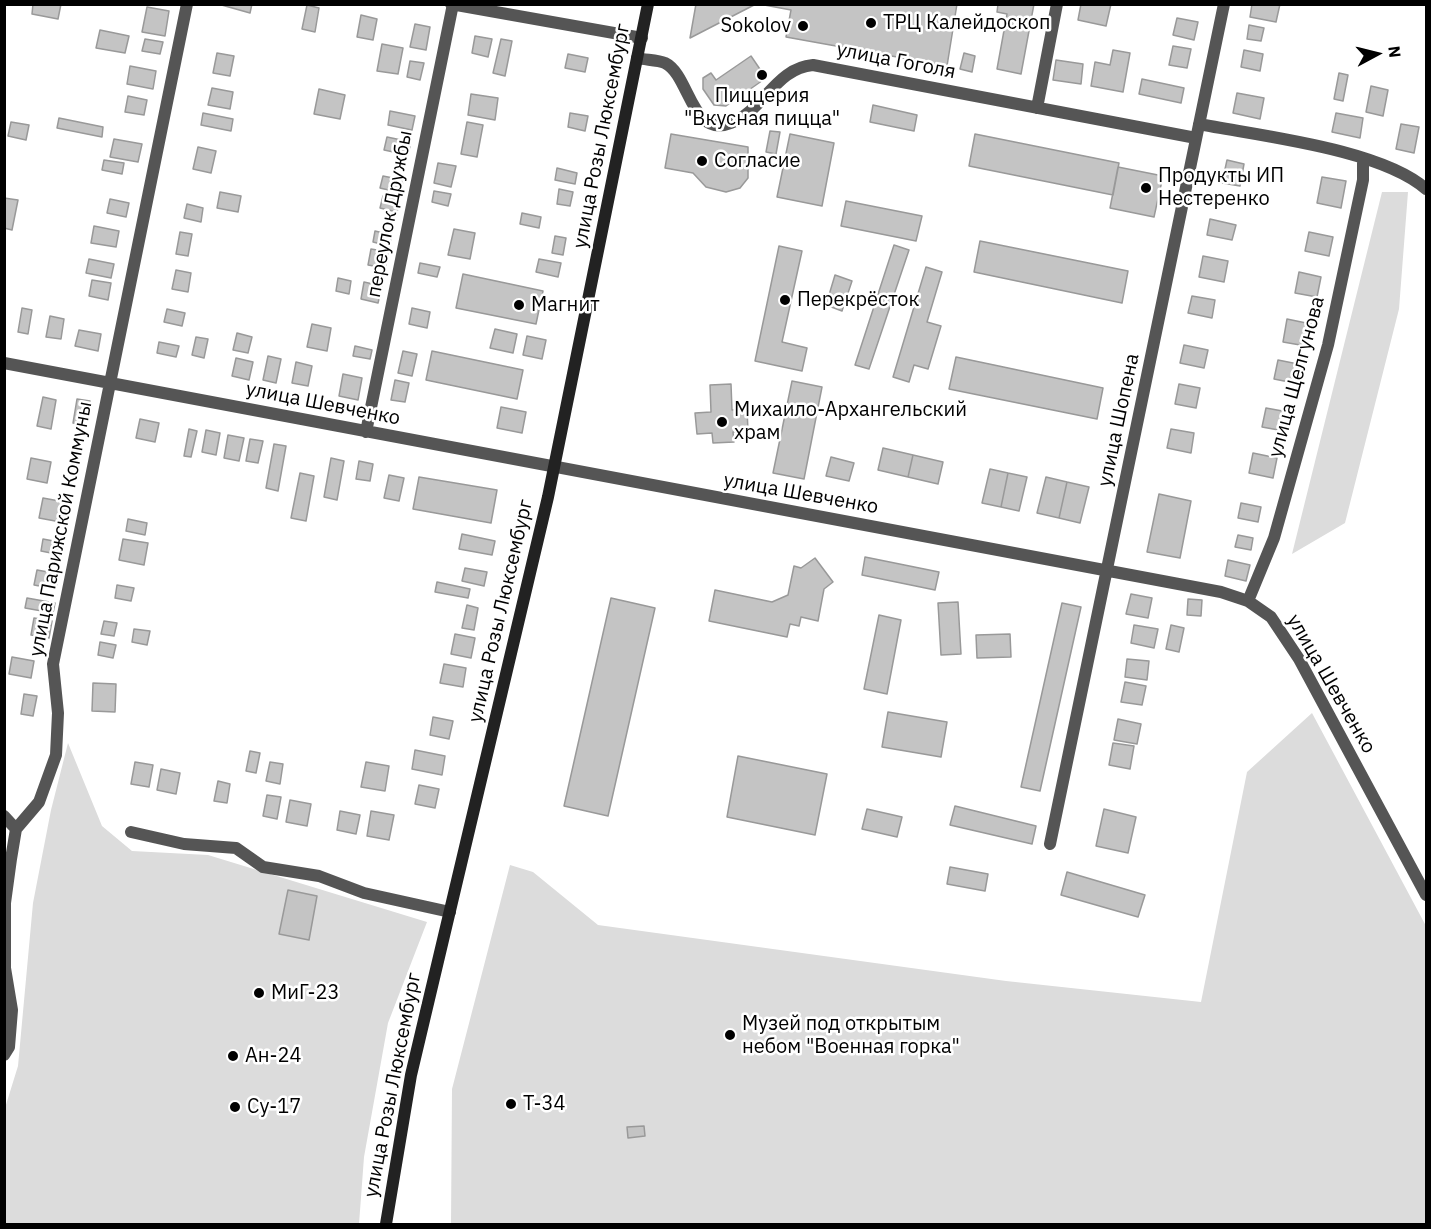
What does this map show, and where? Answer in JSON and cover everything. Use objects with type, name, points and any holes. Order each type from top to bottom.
[{"type":"main road","name":"улица Розы Люксембург","points":[[386,1224],[411,1075],[554,468],[648,4]]},
{"type":"street","name":"улица Парижской Коммуны","points":[[16,829],[39,802],[56,755],[58,713],[53,664],[187,4]]},
{"type":"street","points":[[1037,108],[1057,4]]},
{"type":"street","name":"улица Шопена","points":[[1050,844],[1224,4]]},
{"type":"street","points":[[452,5],[642,39]]},
{"type":"street","name":"переулок Дружбы","points":[[366,432],[452,5]]},
{"type":"street","name":"улица Гоголя","points":[[638,58],[665,63],[679,76],[700,116],[712,123],[730,124],[750,110],[790,71],[813,65],[1196,138]]},
{"type":"street","points":[[1199,124],[1316,146],[1363,158],[1401,173],[1426,189]]},
{"type":"street","name":"улица Щелгунова","points":[[1248,600],[1274,538],[1328,345],[1364,180],[1363,158]]},
{"type":"street","name":"улица Шевченко","points":[[4,363],[554,468],[1108,570],[1221,592],[1248,600],[1271,617],[1299,658],[1426,895]]},
{"type":"street","points":[[4,816],[16,829],[5,903],[5,968],[12,1010],[9,1047],[4,1054]]},
{"type":"street","points":[[131,832],[184,844],[236,849],[263,867],[319,876],[364,893],[450,912]]},
{"type":"shaded area","points":[[1382,192],[1408,192],[1399,309],[1345,523],[1292,554]]},
{"type":"shaded area","points":[[1312,713],[1426,926],[1426,1224],[451,1224],[452,1089],[510,865],[533,872],[598,925],[1006,981],[1201,1002],[1247,772]]},
{"type":"shaded area","points":[[68,743],[102,826],[132,851],[208,855],[427,922],[388,1023],[364,1157],[359,1224],[5,1224],[5,1108],[18,1066],[33,903],[51,810]]},
{"type":"building","points":[[33,4],[61,4],[58,19],[32,14]]},
{"type":"building","points":[[218,4],[252,4],[250,13]]},
{"type":"building","points":[[696,4],[756,4],[690,38]]},
{"type":"building","name":"ТРЦ Калейдоскоп","points":[[759,4],[957,4],[947,66],[786,37],[791,10]]},
{"type":"building","points":[[998,4],[1034,4],[1021,74],[997,69],[1007,14],[997,12]]},
{"type":"building","points":[[1081,4],[1111,4],[1106,26],[1078,20]]},
{"type":"building","points":[[1252,4],[1280,4],[1276,22],[1250,17]]},
{"type":"building","points":[[307,5],[319,8],[315,32],[302,29]]},
{"type":"building","points":[[147,7],[169,11],[165,36],[142,32]]},
{"type":"building","points":[[361,15],[377,19],[373,40],[357,37]]},
{"type":"building","points":[[1177,18],[1198,22],[1194,40],[1173,35]]},
{"type":"building","points":[[415,24],[430,27],[426,50],[410,47]]},
{"type":"building","points":[[1249,25],[1264,28],[1261,41],[1247,39]]},
{"type":"building","points":[[100,30],[129,36],[125,53],[96,48]]},
{"type":"building","points":[[475,36],[492,39],[488,57],[472,53]]},
{"type":"building","points":[[145,39],[163,42],[160,54],[142,51]]},
{"type":"building","points":[[501,39],[512,41],[505,76],[493,73]]},
{"type":"building","points":[[382,44],[403,48],[398,74],[377,71]]},
{"type":"building","points":[[1173,46],[1191,49],[1187,68],[1169,65]]},
{"type":"building","points":[[1113,50],[1130,53],[1123,92],[1091,86],[1095,62],[1110,65]]},
{"type":"building","points":[[1244,50],[1263,54],[1260,71],[1241,67]]},
{"type":"building","points":[[217,53],[234,56],[230,76],[213,73]]},
{"type":"building","points":[[964,53],[975,56],[972,72],[960,69]]},
{"type":"building","points":[[568,54],[588,58],[585,72],[565,68]]},
{"type":"building","points":[[751,56],[766,78],[726,106],[714,105],[703,89],[703,78],[711,73],[716,80]]},
{"type":"building","points":[[1056,60],[1083,64],[1081,84],[1053,80]]},
{"type":"building","points":[[410,61],[424,63],[420,80],[407,77]]},
{"type":"building","points":[[130,66],[156,71],[153,89],[127,84]]},
{"type":"building","points":[[1339,73],[1348,75],[1343,101],[1334,99]]},
{"type":"building","points":[[1142,79],[1184,88],[1181,103],[1139,94]]},
{"type":"building","points":[[1371,86],[1388,90],[1383,116],[1366,112]]},
{"type":"building","points":[[212,88],[233,92],[230,109],[208,105]]},
{"type":"building","points":[[319,89],[345,95],[340,119],[314,114]]},
{"type":"building","points":[[1237,93],[1264,98],[1260,119],[1233,113]]},
{"type":"building","points":[[471,94],[498,98],[495,120],[468,115]]},
{"type":"building","points":[[128,96],[147,100],[144,115],[125,112]]},
{"type":"building","points":[[873,105],[917,115],[914,131],[870,122]]},
{"type":"building","points":[[390,111],[415,116],[412,130],[388,125]]},
{"type":"building","points":[[203,113],[233,119],[231,131],[201,125]]},
{"type":"building","points":[[570,113],[588,116],[585,131],[568,127]]},
{"type":"building","points":[[1336,113],[1363,118],[1360,138],[1332,132]]},
{"type":"building","points":[[59,118],[103,127],[102,137],[57,128]]},
{"type":"building","points":[[11,122],[29,125],[26,140],[8,136]]},
{"type":"building","points":[[467,122],[483,125],[477,157],[461,154]]},
{"type":"building","points":[[1401,124],[1419,127],[1414,153],[1396,149]]},
{"type":"building","points":[[770,131],[780,132],[776,154],[766,152]]},
{"type":"building","points":[[671,134],[748,147],[748,178],[740,188],[726,192],[706,187],[693,173],[665,168]]},
{"type":"building","points":[[790,134],[834,143],[822,206],[777,197]]},
{"type":"building","points":[[975,134],[1119,163],[1113,195],[969,166]]},
{"type":"building","points":[[387,137],[411,142],[408,155],[384,150]]},
{"type":"building","points":[[114,139],[142,144],[138,162],[110,157]]},
{"type":"building","points":[[198,147],[216,151],[211,173],[193,169]]},
{"type":"building","points":[[104,160],[124,163],[122,174],[102,170]]},
{"type":"building","points":[[1227,160],[1244,164],[1240,186],[1222,183]]},
{"type":"building","points":[[438,163],[456,166],[451,187],[434,183]]},
{"type":"building","points":[[1118,167],[1163,176],[1154,217],[1110,208]]},
{"type":"building","points":[[557,168],[577,173],[575,184],[555,180]]},
{"type":"building","points":[[383,176],[403,180],[401,193],[380,188]]},
{"type":"building","points":[[1322,177],[1346,181],[1341,208],[1317,203]]},
{"type":"building","points":[[559,189],[573,192],[570,206],[557,204]]},
{"type":"building","points":[[434,191],[451,194],[448,206],[432,202]]},
{"type":"building","points":[[220,192],[241,196],[238,212],[217,208]]},
{"type":"building","points":[[383,196],[400,199],[397,212],[380,208]]},
{"type":"building","points":[[4,198],[18,200],[12,230],[4,228]]},
{"type":"building","points":[[110,199],[129,203],[126,217],[107,213]]},
{"type":"building","points":[[846,201],[922,216],[916,241],[841,226]]},
{"type":"building","points":[[187,204],[203,208],[201,222],[184,218]]},
{"type":"building","points":[[522,213],[541,217],[539,228],[520,224]]},
{"type":"building","points":[[1210,219],[1236,225],[1232,240],[1207,235]]},
{"type":"building","points":[[94,226],[119,231],[116,247],[91,243]]},
{"type":"building","points":[[454,229],[475,233],[470,259],[448,255]]},
{"type":"building","points":[[375,231],[392,235],[389,246],[373,242]]},
{"type":"building","points":[[180,232],[192,234],[188,256],[176,254]]},
{"type":"building","points":[[1309,232],[1333,237],[1329,256],[1305,251]]},
{"type":"building","points":[[555,236],[566,238],[563,255],[552,253]]},
{"type":"building","points":[[980,241],[1128,271],[1122,303],[974,272]]},
{"type":"building","points":[[894,245],[909,250],[869,369],[855,365]]},
{"type":"building","points":[[779,246],[802,251],[782,342],[807,348],[802,371],[755,361]]},
{"type":"building","points":[[371,249],[389,252],[385,268],[368,265]]},
{"type":"building","points":[[1203,256],[1228,261],[1224,282],[1199,277]]},
{"type":"building","points":[[89,259],[114,264],[111,278],[86,273]]},
{"type":"building","points":[[539,259],[561,263],[558,277],[536,272]]},
{"type":"building","points":[[420,263],[440,267],[437,277],[418,273]]},
{"type":"building","points":[[926,267],[942,272],[927,322],[941,326],[928,369],[914,365],[909,382],[893,377]]},
{"type":"building","points":[[176,270],[191,273],[188,292],[172,289]]},
{"type":"building","points":[[1299,272],[1321,277],[1317,297],[1295,293]]},
{"type":"building","points":[[463,274],[543,291],[536,324],[456,308]]},
{"type":"building","points":[[835,275],[852,281],[842,311],[826,305]]},
{"type":"building","points":[[338,278],[351,281],[349,294],[336,291]]},
{"type":"building","points":[[92,280],[111,283],[108,300],[89,296]]},
{"type":"building","points":[[364,282],[382,286],[378,303],[361,299]]},
{"type":"building","points":[[1192,296],[1215,300],[1212,318],[1188,313]]},
{"type":"building","points":[[22,308],[32,310],[28,334],[18,332]]},
{"type":"building","points":[[412,308],[430,312],[427,328],[409,324]]},
{"type":"building","points":[[167,309],[185,313],[182,326],[164,322]]},
{"type":"building","points":[[50,316],[64,319],[61,339],[46,337]]},
{"type":"building","points":[[1287,319],[1311,324],[1306,346],[1283,342]]},
{"type":"building","points":[[312,324],[331,328],[327,351],[307,347]]},
{"type":"building","points":[[495,329],[517,334],[513,353],[490,348]]},
{"type":"building","points":[[79,330],[101,334],[98,351],[75,346]]},
{"type":"building","points":[[237,333],[252,337],[248,353],[233,350]]},
{"type":"building","points":[[527,336],[546,340],[542,359],[523,355]]},
{"type":"building","points":[[196,337],[208,339],[204,358],[192,355]]},
{"type":"building","points":[[159,342],[179,346],[176,357],[157,353]]},
{"type":"building","points":[[1184,345],[1208,350],[1204,368],[1180,363]]},
{"type":"building","points":[[355,346],[372,350],[370,359],[353,356]]},
{"type":"building","points":[[403,351],[417,354],[412,376],[398,373]]},
{"type":"building","points":[[432,351],[523,370],[517,399],[426,380]]},
{"type":"building","points":[[268,356],[281,359],[276,383],[263,380]]},
{"type":"building","points":[[956,357],[1103,388],[1097,419],[949,389]]},
{"type":"building","points":[[236,358],[253,362],[249,380],[232,376]]},
{"type":"building","points":[[1278,360],[1298,364],[1294,383],[1274,379]]},
{"type":"building","points":[[296,362],[312,366],[308,386],[292,383]]},
{"type":"building","points":[[343,374],[362,378],[358,400],[339,396]]},
{"type":"building","points":[[395,380],[409,383],[405,402],[391,400]]},
{"type":"building","points":[[792,381],[822,387],[804,479],[773,473]]},
{"type":"building","name":"Михаило-Архангельский храм","points":[[731,384],[732,410],[747,409],[748,431],[733,432],[734,442],[713,443],[712,433],[697,434],[695,413],[711,412],[710,385]]},
{"type":"building","points":[[1179,384],[1200,388],[1196,408],[1175,404]]},
{"type":"building","points":[[43,397],[56,400],[51,429],[37,426]]},
{"type":"building","points":[[77,399],[90,401],[85,425],[73,423]]},
{"type":"building","points":[[501,407],[526,412],[522,433],[497,428]]},
{"type":"building","points":[[1266,408],[1288,412],[1284,431],[1262,427]]},
{"type":"building","points":[[140,419],[159,423],[155,442],[136,438]]},
{"type":"building","points":[[189,429],[197,431],[191,457],[184,456]]},
{"type":"building","points":[[1171,429],[1194,433],[1191,453],[1167,448]]},
{"type":"building","points":[[206,430],[220,433],[216,455],[202,452]]},
{"type":"building","points":[[228,435],[244,438],[239,461],[224,458]]},
{"type":"building","points":[[250,439],[263,441],[258,463],[246,461]]},
{"type":"building","points":[[274,444],[286,446],[278,491],[266,488]]},
{"type":"building","points":[[883,448],[913,455],[908,477],[878,470]]},
{"type":"building","points":[[1253,453],[1277,458],[1273,478],[1249,473]]},
{"type":"building","points":[[913,455],[943,462],[938,484],[908,477]]},
{"type":"building","points":[[831,457],[854,463],[849,481],[826,476]]},
{"type":"building","points":[[31,458],[51,462],[47,483],[27,479]]},
{"type":"building","points":[[331,458],[344,461],[337,500],[324,497]]},
{"type":"building","points":[[359,461],[373,464],[370,481],[356,479]]},
{"type":"building","points":[[990,469],[1008,473],[1001,507],[982,503]]},
{"type":"building","points":[[300,473],[314,476],[306,521],[291,518]]},
{"type":"building","points":[[1008,473],[1027,477],[1019,511],[1001,507]]},
{"type":"building","points":[[389,475],[404,478],[399,501],[384,498]]},
{"type":"building","points":[[419,477],[497,490],[491,523],[413,509]]},
{"type":"building","points":[[1046,477],[1067,482],[1059,518],[1037,513]]},
{"type":"building","points":[[1067,482],[1089,487],[1080,523],[1059,518]]},
{"type":"building","points":[[1159,494],[1191,501],[1180,558],[1147,552]]},
{"type":"building","points":[[43,498],[70,503],[66,523],[39,518]]},
{"type":"building","points":[[1241,503],[1261,507],[1258,522],[1238,518]]},
{"type":"building","points":[[128,519],[147,523],[145,535],[126,531]]},
{"type":"building","points":[[462,534],[495,541],[492,555],[459,549]]},
{"type":"building","points":[[1238,535],[1253,538],[1251,550],[1235,547]]},
{"type":"building","points":[[43,539],[64,543],[61,555],[41,551]]},
{"type":"building","points":[[123,539],[148,543],[144,565],[119,560]]},
{"type":"building","points":[[865,557],[939,572],[935,590],[862,575]]},
{"type":"building","points":[[815,558],[833,582],[824,589],[818,621],[801,617],[799,626],[790,624],[787,637],[709,621],[715,590],[772,602],[788,595],[794,566],[801,568]]},
{"type":"building","points":[[1228,560],[1250,565],[1246,581],[1225,576]]},
{"type":"building","points":[[465,568],[487,572],[484,586],[462,581]]},
{"type":"building","points":[[37,570],[59,574],[56,589],[34,585]]},
{"type":"building","points":[[437,582],[470,589],[468,598],[435,592]]},
{"type":"building","points":[[117,585],[134,588],[131,601],[115,598]]},
{"type":"building","points":[[1131,594],[1152,598],[1148,618],[1126,614]]},
{"type":"building","points":[[27,598],[55,603],[53,613],[25,608]]},
{"type":"building","points":[[611,598],[655,608],[608,816],[564,806]]},
{"type":"building","points":[[1188,599],[1202,600],[1201,616],[1187,615]]},
{"type":"building","points":[[958,602],[961,654],[941,655],[938,603]]},
{"type":"building","points":[[1062,603],[1081,607],[1040,791],[1021,787]]},
{"type":"building","points":[[467,605],[478,608],[474,630],[462,628]]},
{"type":"building","points":[[879,615],[901,620],[887,694],[864,689]]},
{"type":"building","points":[[34,618],[52,621],[49,638],[31,635]]},
{"type":"building","points":[[104,621],[117,623],[114,636],[101,634]]},
{"type":"building","points":[[1134,625],[1158,629],[1154,648],[1131,643]]},
{"type":"building","points":[[1171,625],[1184,628],[1179,652],[1166,649]]},
{"type":"building","points":[[134,629],[150,631],[147,645],[132,642]]},
{"type":"building","points":[[455,634],[475,638],[471,658],[451,654]]},
{"type":"building","points":[[1010,634],[1011,657],[977,658],[976,635]]},
{"type":"building","points":[[100,642],[116,645],[113,658],[98,655]]},
{"type":"building","points":[[12,657],[34,661],[31,678],[9,674]]},
{"type":"building","points":[[1127,659],[1149,661],[1147,680],[1125,677]]},
{"type":"building","points":[[444,664],[466,668],[463,687],[440,683]]},
{"type":"building","points":[[1125,682],[1146,686],[1142,705],[1121,702]]},
{"type":"building","points":[[93,683],[116,684],[115,712],[92,711]]},
{"type":"building","points":[[24,694],[37,696],[33,716],[21,714]]},
{"type":"building","points":[[888,712],[947,722],[941,757],[882,747]]},
{"type":"building","points":[[433,717],[453,721],[449,739],[430,735]]},
{"type":"building","points":[[1118,719],[1141,724],[1137,744],[1114,740]]},
{"type":"building","points":[[1113,743],[1134,746],[1130,769],[1109,765]]},
{"type":"building","points":[[415,750],[445,756],[442,775],[412,769]]},
{"type":"building","points":[[250,751],[260,753],[256,773],[246,771]]},
{"type":"building","points":[[738,756],[827,774],[815,835],[727,817]]},
{"type":"building","points":[[135,762],[153,765],[149,787],[131,784]]},
{"type":"building","points":[[270,762],[283,764],[280,784],[266,781]]},
{"type":"building","points":[[366,762],[389,766],[385,791],[361,787]]},
{"type":"building","points":[[161,769],[180,773],[176,794],[157,790]]},
{"type":"building","points":[[218,781],[230,784],[227,803],[214,801]]},
{"type":"building","points":[[419,785],[439,789],[435,808],[415,804]]},
{"type":"building","points":[[267,795],[281,797],[277,819],[263,816]]},
{"type":"building","points":[[290,800],[311,804],[307,826],[286,822]]},
{"type":"building","points":[[955,806],[1036,826],[1032,844],[950,825]]},
{"type":"building","points":[[867,809],[902,817],[897,837],[862,829]]},
{"type":"building","points":[[1104,809],[1136,817],[1128,853],[1096,846]]},
{"type":"building","points":[[340,811],[360,815],[356,834],[337,830]]},
{"type":"building","points":[[371,811],[394,815],[389,840],[367,836]]},
{"type":"building","points":[[950,867],[988,874],[985,891],[947,884]]},
{"type":"building","points":[[1067,872],[1145,895],[1138,917],[1061,895]]},
{"type":"building","points":[[288,890],[317,896],[309,940],[279,934]]},
{"type":"building","points":[[644,1126],[645,1136],[628,1138],[627,1127]]},
{"type":"place","name":"ТРЦ Калейдоскоп","points":[[871,23]]},
{"type":"place","name":"Sokolov","points":[[803,26]]},
{"type":"place","name":"Пиццерия \"Вкусная пицца\"","points":[[762,75]]},
{"type":"place","name":"Согласие","points":[[702,161]]},
{"type":"place","name":"Продукты ИП Нестеренко","points":[[1146,188]]},
{"type":"place","name":"Перекрёсток","points":[[785,300]]},
{"type":"place","name":"Магнит","points":[[519,305]]},
{"type":"place","name":"Михаило-Архангельский храм","points":[[722,422]]},
{"type":"place","name":"МиГ-23","points":[[259,993]]},
{"type":"place","name":"Музей под открытым небом \"Военная горка\"","points":[[730,1035]]},
{"type":"place","name":"Ан-24","points":[[233,1056]]},
{"type":"place","name":"Т-34","points":[[511,1104]]},
{"type":"place","name":"Су-17","points":[[235,1107]]}]
